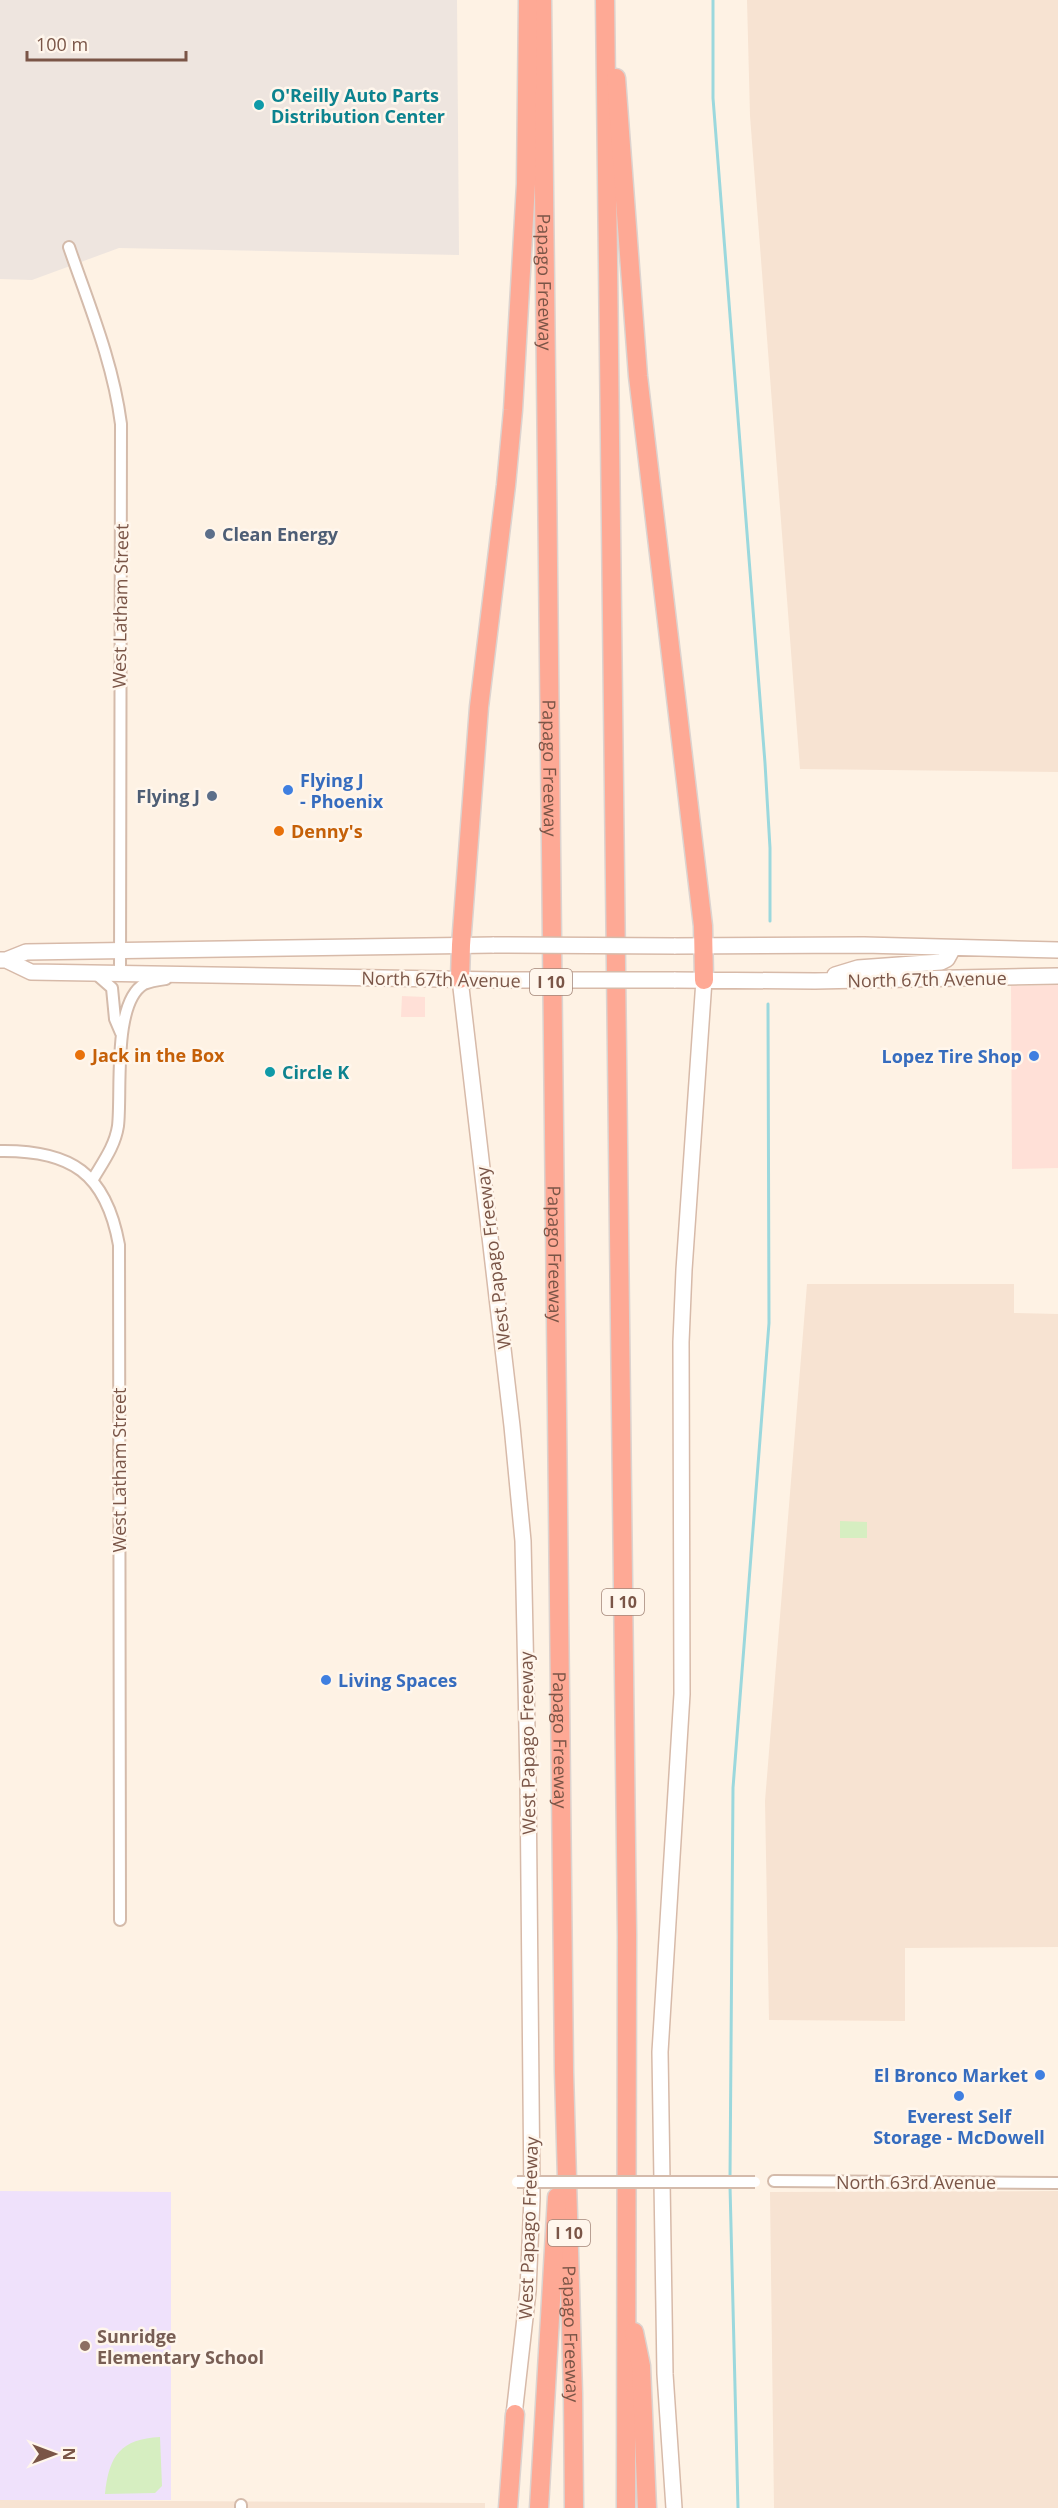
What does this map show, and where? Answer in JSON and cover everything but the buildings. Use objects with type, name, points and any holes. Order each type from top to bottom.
[{"type":"highway","points":[[460,979],[460,945],[479,707],[513,410],[526,184],[528,0]]},
{"type":"highway","name":"Papago Freeway","points":[[542,0],[564,2073],[574,2508]]},
{"type":"highway","points":[[606,0],[623,145],[638,376],[704,946],[704,980]]},
{"type":"highway","name":"I 10","points":[[606,0],[627,1935],[626,2508]]},
{"type":"highway","points":[[539,2508],[564,2073]]},
{"type":"highway","points":[[626,2298],[641,2366],[647,2508]]},
{"type":"highway","points":[[508,2508],[515,2414]]},
{"type":"main road","name":"North 67th Avenue","points":[[3,960],[26,952],[460,945],[750,945],[1058,950]]},
{"type":"main road","points":[[815,981],[858,968],[941,962],[947,959],[953,948]]},
{"type":"main road","name":"North 67th Avenue","points":[[3,960],[31,972],[497,980],[815,981],[1058,976]]},
{"type":"main road","name":"West Papago Freeway","points":[[460,979],[511,1416],[523,1541],[528,1766],[532,2198],[528,2291],[503,2508]]},
{"type":"main road","points":[[674,2508],[665,2374],[662,2261],[661,2007],[682,1694],[681,1342],[704,980]]},
{"type":"street","name":"West Latham Street","points":[[69,247],[109,363],[121,424],[120,974]]},
{"type":"street","points":[[95,973],[112,988],[115,1019],[121,1033]]},
{"type":"street","points":[[0,1151],[20,1151],[53,1156],[64,1160],[93,1179],[108,1154],[118,1124],[121,1033],[132,1000],[144,984],[192,975]]},
{"type":"street","name":"West Latham Street","points":[[93,1179],[112,1214],[119,1245],[120,1920]]},
{"type":"street","points":[[517,2181],[755,2182]]},
{"type":"street","name":"North 63rd Avenue","points":[[774,2181],[1058,2183]]},
{"type":"shaded area","points":[[0,0],[457,0],[459,255],[119,248],[32,280],[0,279]]},
{"type":"shaded area","points":[[747,0],[1058,0],[1058,772],[800,769],[750,116]]},
{"type":"shaded area","points":[[1058,985],[1058,1168],[1012,1169],[1011,986]]},
{"type":"shaded area","points":[[402,996],[425,997],[425,1017],[401,1017]]},
{"type":"shaded area","points":[[807,1284],[1014,1284],[1014,1313],[1058,1314],[1058,1947],[905,1948],[905,2021],[769,2020],[765,1801]]},
{"type":"shaded area","name":"Sunridge Elementary School","points":[[0,2191],[171,2192],[171,2500],[0,2500]]},
{"type":"shaded area","points":[[1058,2191],[1058,2508],[774,2508],[770,2192]]},
{"type":"shaded area","points":[[0,2500],[485,2503],[485,2508],[0,2508]]},
{"type":"green space","points":[[840,1521],[867,1522],[867,1538],[840,1538]]},
{"type":"green space","points":[[160,2437],[162,2486],[155,2493],[105,2494],[110,2469],[119,2452],[136,2441]]},
{"type":"waterway","points":[[713,0],[713,98],[765,763],[770,848],[770,921]]},
{"type":"waterway","points":[[730,2179],[733,1788],[769,1323],[768,1004]]},
{"type":"waterway","points":[[730,2186],[738,2508]]},
{"type":"place","name":"O'Reilly Auto Parts Distribution Center","points":[[259,105]]},
{"type":"place","name":"Clean Energy","points":[[210,534]]},
{"type":"place","name":"Flying J - Phoenix","points":[[288,790]]},
{"type":"place","name":"Flying J","points":[[212,796]]},
{"type":"place","name":"Denny's","points":[[279,831]]},
{"type":"place","name":"Jack in the Box","points":[[80,1055]]},
{"type":"place","name":"Lopez Tire Shop","points":[[1034,1056]]},
{"type":"place","name":"Circle K","points":[[270,1072]]},
{"type":"place","name":"Living Spaces","points":[[326,1680]]},
{"type":"place","name":"El Bronco Market","points":[[1040,2075]]},
{"type":"place","name":"Everest Self Storage - McDowell","points":[[959,2096]]},
{"type":"place","name":"Sunridge Elementary School","points":[[85,2346]]}]
